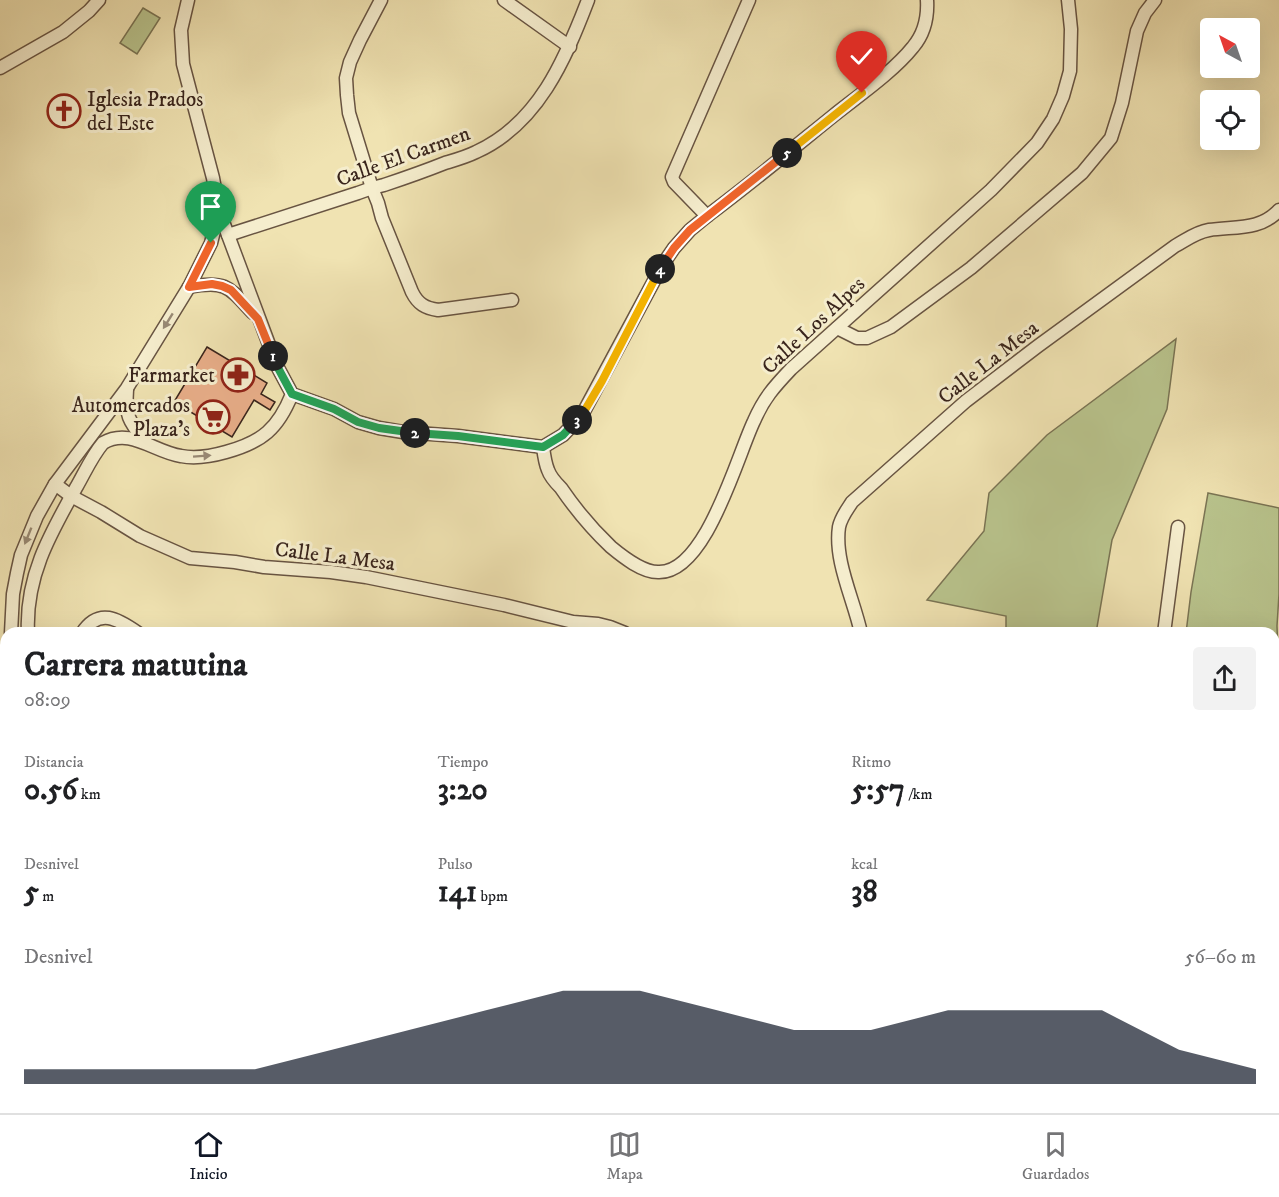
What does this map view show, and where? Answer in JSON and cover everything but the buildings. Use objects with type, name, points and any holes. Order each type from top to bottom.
[{"type":"street","points":[[0,68],[63,32],[99,0]]},
{"type":"street","points":[[188,0],[182,30],[183,64],[213,178],[219,211],[258,319],[277,366],[292,394],[334,409],[358,422],[379,428],[543,447],[563,435],[582,415],[663,264],[674,248],[690,230],[892,68],[914,46],[923,30],[927,14],[927,0]]},
{"type":"street","points":[[381,0],[350,62],[346,78],[349,113],[382,218],[412,292],[417,302],[427,308],[438,310],[512,300]]},
{"type":"street","points":[[504,0],[570,47]]},
{"type":"street","name":"Calle El Carmen","points":[[228,235],[358,194],[477,152],[498,139],[521,121],[536,105],[570,47],[588,0]]},
{"type":"street","points":[[707,216],[674,182],[672,177],[749,0]]},
{"type":"street","name":"Calle Los Alpes","points":[[543,447],[548,471],[596,533],[624,559],[660,573],[671,570],[692,554],[718,510],[753,422],[769,393],[791,369],[991,190],[1037,143],[1053,119],[1070,71],[1071,29],[1068,0]]},
{"type":"street","points":[[837,328],[856,338],[867,338],[891,327],[971,268],[1082,172],[1111,138],[1122,103],[1137,31],[1145,13],[1155,0]]},
{"type":"street","name":"Calle La Mesa","points":[[860,627],[845,578],[839,543],[839,527],[852,502],[966,401],[1175,246],[1207,230],[1256,225],[1267,220],[1279,210]]},
{"type":"street","points":[[11,627],[14,594],[21,555],[37,516],[55,484],[127,388],[189,287],[211,243],[219,211]]},
{"type":"street","points":[[189,287],[212,284],[231,290],[258,319]]},
{"type":"street","points":[[127,388],[128,416],[146,443]]},
{"type":"street","points":[[28,627],[28,608],[34,573],[50,535],[103,443],[118,436],[146,443],[181,456],[212,456],[248,445],[263,436],[283,415],[292,394]]},
{"type":"street","name":"Calle La Mesa","points":[[55,484],[71,496],[140,536],[190,558],[366,577],[504,604],[573,622],[610,627]]},
{"type":"street","points":[[1165,627],[1178,527]]},
{"type":"street","points":[[86,627],[105,617],[114,618],[128,627]]},
{"type":"green space","points":[[143,8],[160,18],[137,54],[120,43]]},
{"type":"green space","points":[[1176,339],[1167,409],[1112,540],[1097,627],[1006,627],[1006,616],[927,600],[984,531],[989,493],[1047,435]]},
{"type":"green space","points":[[1208,493],[1279,508],[1277,627],[1187,627]]},
{"type":"place","name":"Iglesia Prados del Este","points":[[64,111]]},
{"type":"place","name":"Farmarket","points":[[238,375]]},
{"type":"place","name":"Automercados Plaza's","points":[[213,417]]},
{"type":"route","points":[[211,243],[189,287],[212,284],[231,290],[238,296],[258,319],[277,366],[292,394],[334,409],[358,422],[379,428],[543,447],[563,435],[582,415],[651,285],[674,248],[690,230],[862,93]]}]
